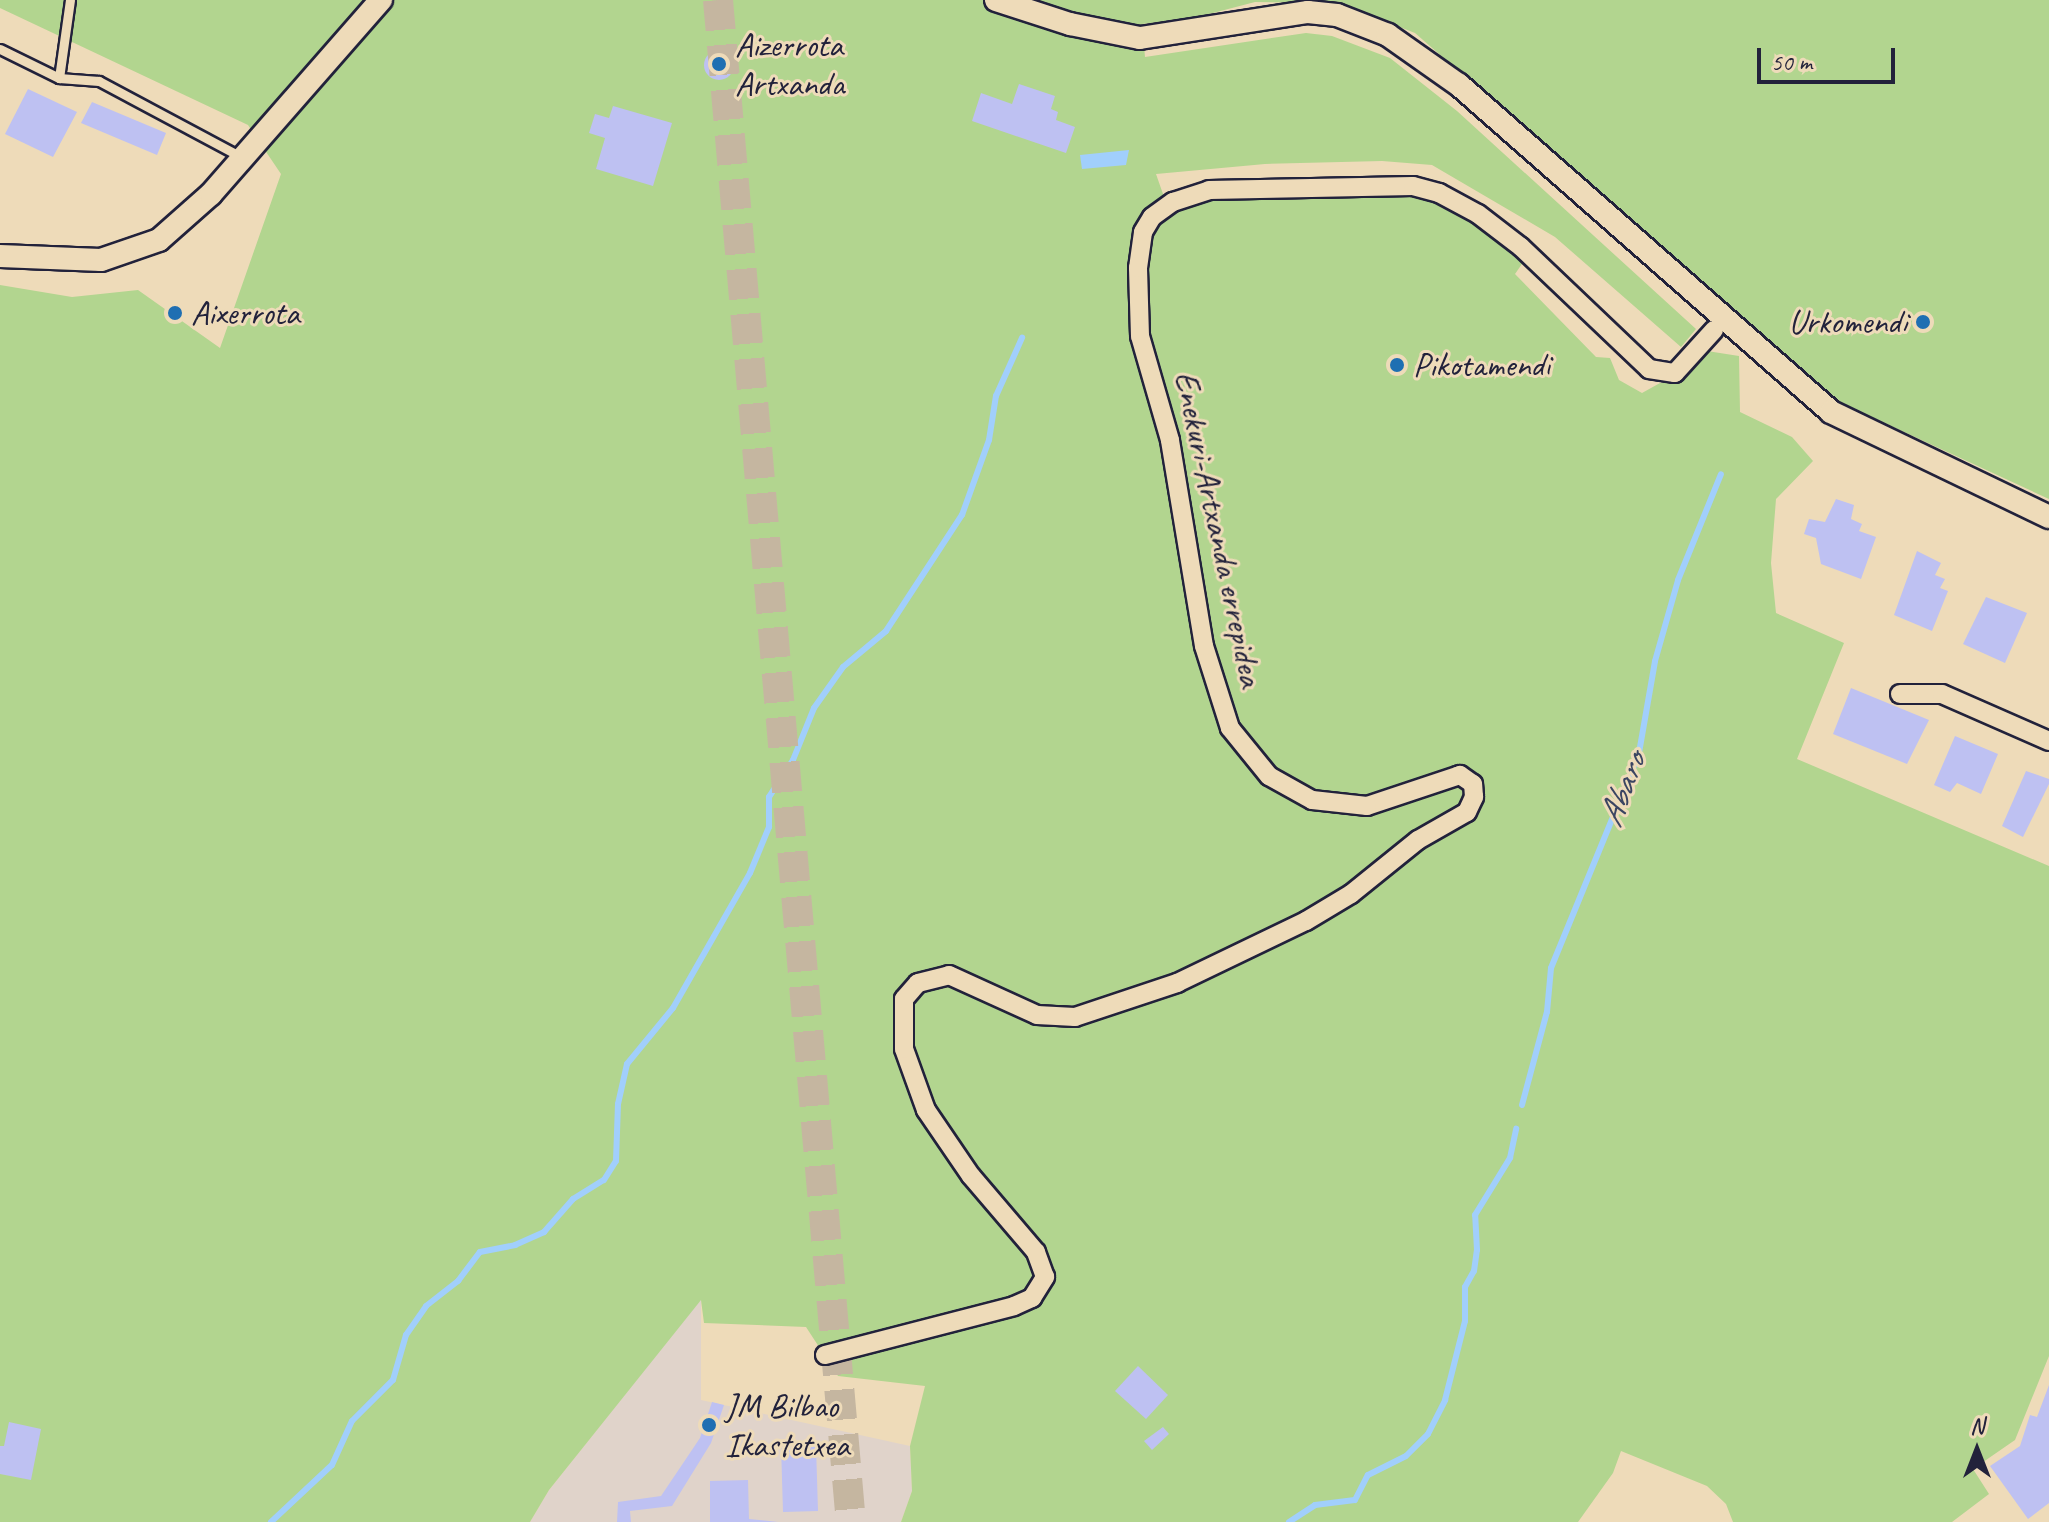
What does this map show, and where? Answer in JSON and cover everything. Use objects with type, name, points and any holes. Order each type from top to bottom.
[{"type":"street","points":[[0,256],[101,260],[141,250],[175,229],[243,158],[381,0]]},
{"type":"street","points":[[996,0],[1070,24],[1140,38],[1308,12],[1337,15],[1388,35],[1459,85],[1719,324],[1850,425],[2049,517]]},
{"type":"street","name":"Enekuri-Artxanda errepidea","points":[[825,1355],[1014,1306],[1032,1298],[1045,1277],[1036,1252],[971,1176],[926,1110],[904,1049],[904,999],[918,983],[949,975],[1037,1015],[1075,1017],[1177,983],[1306,921],[1351,894],[1418,840],[1467,812],[1474,797],[1473,784],[1460,775],[1367,806],[1312,800],[1269,776],[1230,728],[1207,659],[1170,440],[1140,336],[1138,268],[1143,232],[1152,217],[1173,202],[1209,190],[1413,186],[1465,207],[1521,247],[1649,369],[1675,373],[1719,324]]},
{"type":"street","points":[[1900,694],[1942,694],[2049,741]]},
{"type":"lane","points":[[59,78],[70,0]]},
{"type":"lane","points":[[0,49],[59,78],[99,81],[243,158]]},
{"type":"shaded area","name":"JM Bilbao Ikastetxea","points":[[701,1299],[701,1400],[910,1446],[912,1491],[901,1522],[530,1522],[549,1490]]},
{"type":"green space","points":[[0,0],[2049,0],[2049,499],[1837,401],[1415,33],[1338,3],[1255,2],[1190,19],[1142,24],[1145,57],[1306,33],[1332,36],[1390,58],[1457,111],[1696,329],[1681,347],[1555,237],[1432,165],[1382,161],[1265,164],[1156,174],[1170,214],[1197,200],[1362,193],[1434,199],[1464,213],[1524,261],[1515,274],[1596,357],[1610,358],[1619,380],[1642,393],[1660,383],[1681,381],[1707,351],[1739,356],[1740,412],[1792,437],[1813,461],[1776,499],[1771,563],[1776,613],[1844,643],[1797,759],[2049,866],[2049,1356],[2015,1440],[1973,1469],[1989,1494],[1952,1522],[1733,1522],[1726,1504],[1707,1486],[1621,1451],[1613,1473],[1578,1522],[901,1522],[912,1491],[910,1446],[925,1386],[838,1376],[806,1327],[704,1323],[701,1300],[549,1490],[530,1522],[0,1522],[0,285],[72,297],[138,290],[220,348],[281,174],[248,125],[0,8]]},
{"type":"water","points":[[1129,150],[1126,165],[1082,169],[1080,155]]},
{"type":"building","name":"Aizerrota Artxanda","points":[[719,50],[725,51],[733,59],[733,71],[725,79],[719,80],[713,79],[705,71],[704,65],[705,59],[713,51]]},
{"type":"building","points":[[1019,84],[1055,96],[1051,109],[1058,112],[1056,120],[1075,127],[1066,153],[972,121],[981,93],[1012,104]]},
{"type":"building","points":[[28,89],[77,112],[53,157],[5,134]]},
{"type":"building","points":[[92,102],[166,133],[157,155],[81,123]]},
{"type":"building","points":[[613,106],[672,123],[653,186],[596,169],[605,138],[589,133],[595,114],[609,118]]},
{"type":"building","points":[[1836,499],[1854,505],[1851,519],[1862,524],[1859,531],[1876,537],[1861,579],[1821,564],[1816,538],[1804,534],[1809,519],[1825,522]]},
{"type":"building","points":[[1917,551],[1941,563],[1935,575],[1945,579],[1940,588],[1948,591],[1932,631],[1894,615]]},
{"type":"building","points":[[1986,597],[2027,613],[2005,663],[1963,644]]},
{"type":"building","points":[[1851,688],[1929,720],[1907,764],[1833,734]]},
{"type":"building","points":[[1955,736],[1998,754],[1981,794],[1957,783],[1950,792],[1934,785]]},
{"type":"building","points":[[2026,771],[2049,779],[2049,784],[2023,837],[2002,826]]},
{"type":"building","points":[[1138,1366],[1168,1395],[1146,1419],[1115,1391]]},
{"type":"building","points":[[2049,1385],[2049,1503],[2028,1519],[1990,1466],[2020,1446],[2030,1415],[2037,1417]]},
{"type":"building","points":[[712,1402],[724,1405],[711,1443],[672,1506],[630,1511],[631,1522],[617,1522],[618,1502],[661,1496],[700,1438]]},
{"type":"building","points":[[9,1422],[41,1429],[31,1480],[0,1474],[0,1446],[4,1446]]},
{"type":"building","points":[[1163,1427],[1169,1434],[1152,1450],[1144,1441]]},
{"type":"building","points":[[781,1446],[816,1446],[818,1511],[783,1512]]},
{"type":"building","points":[[748,1480],[749,1519],[778,1522],[710,1522],[710,1481]]},
{"type":"waterway","points":[[271,1522],[332,1465],[352,1421],[393,1380],[406,1335],[426,1306],[458,1281],[480,1252],[515,1245],[544,1232],[573,1199],[604,1180],[616,1161],[618,1104],[627,1064],[673,1008],[750,873],[769,827],[769,797],[793,760],[814,708],[843,667],[886,631],[962,515],[989,440],[996,396],[1022,338]]},
{"type":"waterway","name":"Abaro","points":[[1522,1105],[1547,1012],[1551,968],[1639,753],[1655,661],[1678,580],[1721,474]]},
{"type":"waterway","name":"Abaro","points":[[1289,1522],[1315,1505],[1355,1500],[1368,1475],[1406,1456],[1428,1434],[1445,1400],[1465,1321],[1465,1287],[1474,1271],[1477,1250],[1475,1215],[1510,1158],[1516,1129]]},
{"type":"tunnel","points":[[718,0],[851,1522]]},
{"type":"place","name":"Aizerrota Artxanda","points":[[719,64]]},
{"type":"place","name":"Aixerrota","points":[[175,313]]},
{"type":"place","name":"Urkomendi","points":[[1923,322]]},
{"type":"place","name":"Pikotamendi","points":[[1397,365]]},
{"type":"place","name":"JM Bilbao Ikastetxea","points":[[709,1425]]}]
